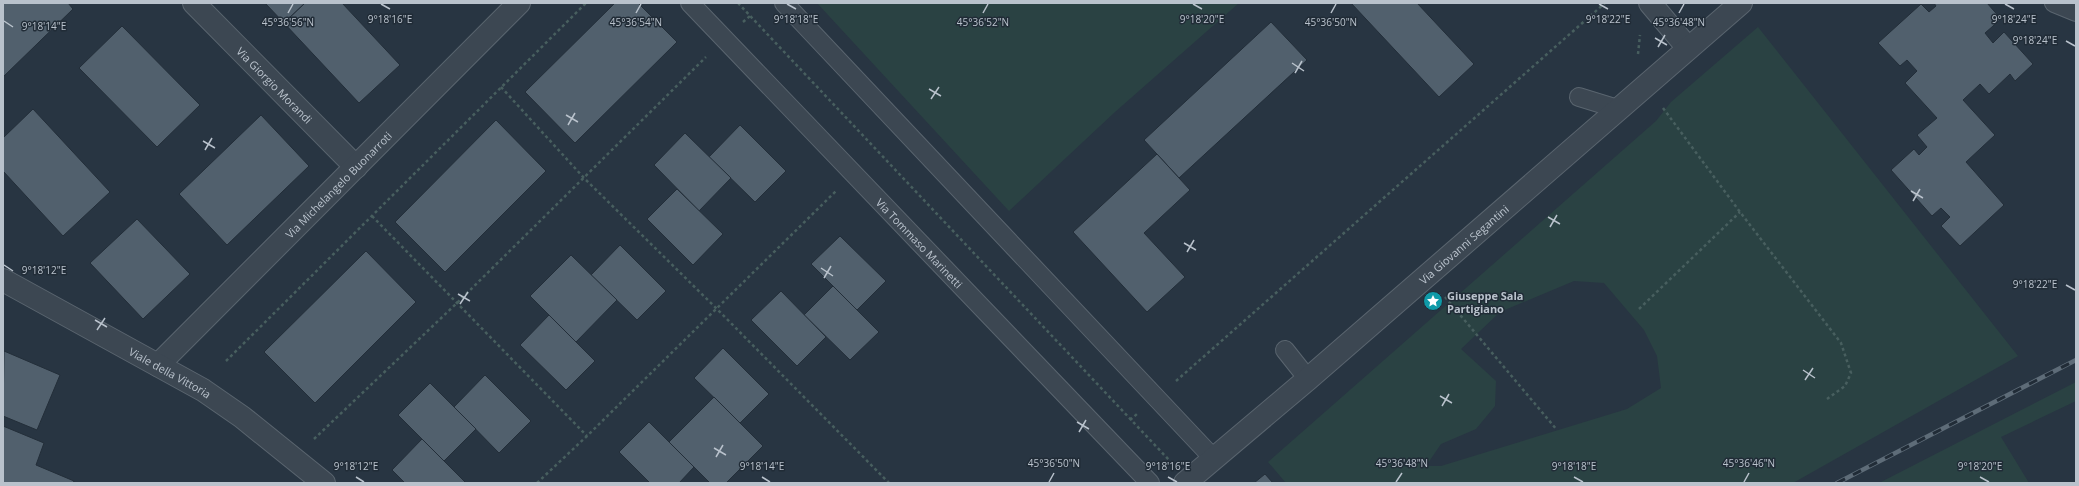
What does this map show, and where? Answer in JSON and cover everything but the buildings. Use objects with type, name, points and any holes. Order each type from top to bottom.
[{"type":"street","name":"Via Giorgio Morandi","points":[[194,3],[356,167]]},
{"type":"street","name":"Via Michelangelo Buonarroti","points":[[158,365],[519,3]]},
{"type":"street","points":[[1650,3],[1688,48]]},
{"type":"street","name":"Via Giovanni Segantini","points":[[1187,481],[1308,379],[1741,3]]},
{"type":"street","name":"Viale della Vittoria","points":[[3,280],[158,365],[223,403],[324,483]]},
{"type":"lane","name":"Via Tommaso Marinetti","points":[[690,3],[1150,483]]},
{"type":"lane","points":[[784,3],[1214,459]]},
{"type":"lane","points":[[2054,3],[2076,12]]},
{"type":"lane","points":[[1579,97],[1618,109]]},
{"type":"lane","points":[[1285,350],[1308,379]]},
{"type":"path","points":[[226,361],[586,3]]},
{"type":"path","points":[[738,3],[1187,481]]},
{"type":"path","points":[[1130,420],[1158,398],[1606,3]]},
{"type":"path","points":[[310,442],[458,302],[724,39],[750,16]]},
{"type":"path","points":[[1641,28],[1636,72],[1740,212],[1841,343],[1851,373],[1845,386],[1826,399]]},
{"type":"path","points":[[501,87],[584,178],[717,309],[889,483]]},
{"type":"path","points":[[537,483],[587,436],[877,151]]},
{"type":"path","points":[[1639,309],[1740,212]]},
{"type":"path","points":[[372,216],[458,302],[587,436]]},
{"type":"path","points":[[1427,275],[1558,430]]},
{"type":"green space","points":[[817,3],[1239,3],[1115,112],[1009,211]]},
{"type":"green space","points":[[1758,27],[2018,356],[1793,483],[1286,483],[1268,462],[1656,121],[1671,102]],"holes":[[[1574,281],[1604,283],[1644,330],[1657,356],[1661,388],[1627,409],[1441,466],[1426,466],[1441,444],[1476,429],[1495,406],[1496,381],[1461,349],[1500,312]]]},
{"type":"green space","points":[[2076,382],[2076,401],[2001,437],[2029,483],[1879,483]]},
{"type":"railway","points":[[1837,483],[2076,360]]},
{"type":"place","name":"Giuseppe Sala Partigiano","points":[[1433,301]]}]
